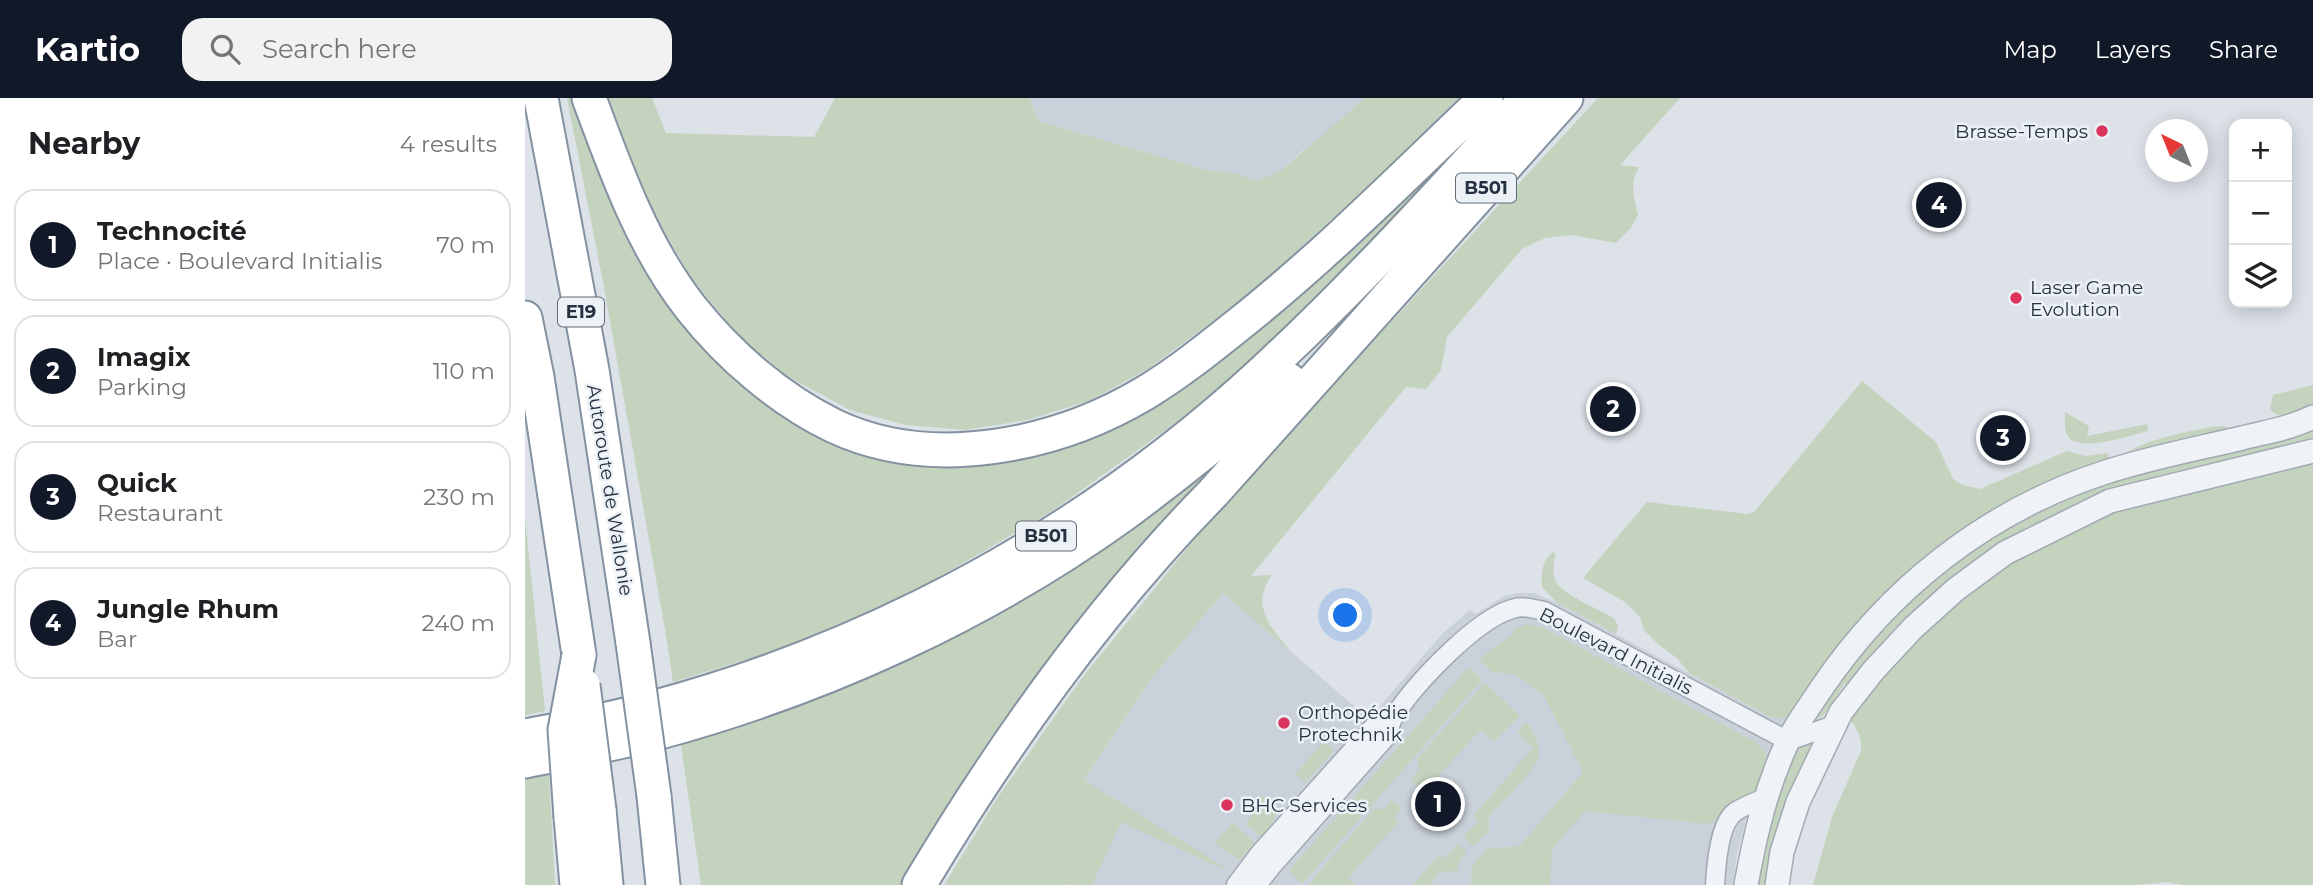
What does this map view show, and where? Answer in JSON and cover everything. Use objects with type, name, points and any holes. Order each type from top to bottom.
[{"type":"highway","name":"Autoroute de Wallonie","points":[[541,98],[592,370],[633,643],[663,885]]},
{"type":"highway","points":[[589,98],[612,161],[665,269],[692,308],[756,375],[797,406],[837,427],[882,441],[924,448],[968,449],[1012,444],[1067,429],[1101,416],[1180,370],[1276,295],[1486,98]]},
{"type":"highway","name":"B501","points":[[525,736],[649,710],[741,683],[858,637],[936,600],[1062,527],[1133,478],[1208,420],[1264,371],[1328,309],[1527,98]]},
{"type":"highway","name":"B501","points":[[525,761],[659,733],[772,697],[903,643],[968,610],[1057,558],[1186,468],[1246,419],[1405,278],[1566,98]]},
{"type":"highway","points":[[919,885],[1029,714],[1087,637],[1168,538],[1213,493],[1405,278]]},
{"type":"highway","points":[[525,318],[537,377],[579,655],[585,814],[577,885]]},
{"type":"highway","points":[[585,814],[606,885]]},
{"type":"street","points":[[1747,885],[1755,833],[1765,798],[1788,741],[1842,658],[1879,614],[1913,581],[1949,552],[1994,522],[2051,493],[2101,473],[2284,428],[2313,417]]},
{"type":"street","points":[[1777,885],[1782,852],[1798,802],[1833,725],[1873,671],[1913,628],[1955,590],[2005,553],[2110,501],[2313,451]]},
{"type":"street","name":"Boulevard Initialis","points":[[1257,885],[1387,736],[1393,717],[1425,680],[1482,624],[1511,609],[1525,607],[1544,611],[1788,741]]},
{"type":"street","name":"Boulevard Initialis","points":[[1236,885],[1259,853],[1376,724],[1393,717]]},
{"type":"street","points":[[1788,741],[1833,725]]},
{"type":"street","points":[[1715,885],[1722,836],[1732,814],[1765,798]]},
{"type":"shaded area","points":[[1030,98],[1436,98],[1302,151],[1282,170],[1258,181],[1230,172],[1210,171],[1038,121]]},
{"type":"shaded area","points":[[1223,593],[1369,719],[1442,634],[1470,610],[1476,614],[1504,596],[1517,593],[1534,593],[1556,602],[1772,718],[1795,714],[1747,817],[1737,853],[1733,885],[1034,885],[1084,780],[1151,679]]},
{"type":"green space","points":[[567,98],[581,98],[647,259],[824,432],[1080,438],[1502,98],[1506,98],[1418,194],[1244,368],[1170,427],[1052,511],[929,583],[848,622],[793,645],[673,682],[603,282]]},
{"type":"green space","points":[[607,98],[652,98],[666,133],[814,137],[835,98],[1030,98],[1038,121],[1210,171],[1230,172],[1258,181],[1282,170],[1365,98],[1464,98],[1250,294],[1148,369],[1091,400],[1027,420],[965,430],[906,425],[850,410],[787,376],[739,336],[692,279],[666,234],[640,187]]},
{"type":"green space","points":[[1598,98],[1680,98],[1620,165],[1639,167],[1633,185],[1638,215],[1631,228],[1616,243],[1572,235],[1545,238],[1522,249],[1447,337],[1441,370],[1426,389],[1406,387],[1251,576],[1272,575],[1265,586],[1263,607],[1271,626],[1292,653],[1223,593],[1151,679],[1084,780],[1224,867],[1223,869],[1121,822],[1092,885],[944,885],[998,797],[1082,678],[1223,504]]},
{"type":"green space","points":[[1862,381],[1936,442],[1953,479],[1963,485],[1980,489],[2067,451],[2085,456],[2108,453],[2109,458],[1991,518],[1795,714],[1772,718],[1689,673],[1677,658],[1644,630],[1640,617],[1625,602],[1583,578],[1647,502],[1747,514],[1754,512]]},
{"type":"green space","points":[[2313,385],[2313,408],[2288,419],[2272,412],[2270,408],[2273,395]]},
{"type":"green space","points":[[2065,412],[2089,426],[2087,436],[2147,424],[2148,431],[2105,442],[2082,443],[2067,435]]},
{"type":"green space","points":[[2313,424],[2313,445],[2067,513],[1864,673],[1844,685],[1824,715],[1810,724],[1856,650],[1952,557],[2086,484]]},
{"type":"green space","points":[[2223,426],[2234,430],[2123,456],[2130,450],[2155,440]]},
{"type":"green space","points":[[2313,457],[2313,885],[2181,885],[2168,882],[2137,885],[1813,885],[1832,817],[1861,751],[1861,741],[1849,718],[1879,675],[1958,595],[2080,520]]},
{"type":"green space","points":[[1208,472],[1210,474],[905,885],[701,885],[681,745],[843,688],[990,618],[1105,545]]},
{"type":"green space","points":[[525,518],[545,711],[525,715]]},
{"type":"green space","points":[[1553,552],[1556,554],[1553,568],[1556,582],[1574,597],[1614,618],[1618,626],[1616,634],[1556,602],[1542,587],[1543,568],[1546,559]]},
{"type":"green space","points":[[1527,624],[1544,628],[1757,743],[1768,757],[1759,792],[1708,824],[1585,811],[1552,849],[1550,885],[1471,885],[1472,866],[1487,849],[1520,846],[1583,772],[1544,696],[1515,674],[1492,672],[1479,659],[1514,633],[1514,629]]},
{"type":"green space","points":[[1469,667],[1482,680],[1302,884],[1289,871],[1292,867]]},
{"type":"green space","points":[[1485,683],[1520,716],[1494,741],[1480,730],[1434,781],[1429,777],[1420,788],[1411,780],[1419,769],[1417,759]]},
{"type":"green space","points":[[1527,722],[1538,746],[1537,761],[1489,816],[1489,833],[1473,847],[1464,837],[1478,821],[1473,816],[1533,748],[1517,732]]},
{"type":"green space","points":[[1816,741],[1769,885],[1757,885],[1756,852],[1791,750]]},
{"type":"green space","points":[[1324,742],[1334,750],[1305,783],[1295,774]]},
{"type":"green space","points":[[549,775],[555,885],[525,885],[525,779]]},
{"type":"green space","points":[[1263,795],[1273,806],[1275,816],[1261,837],[1246,824]]},
{"type":"green space","points":[[1392,800],[1402,808],[1394,817],[1399,821],[1348,878],[1356,885],[1308,885],[1374,809],[1384,809]]},
{"type":"green space","points":[[1233,823],[1255,843],[1240,860],[1214,843]]},
{"type":"green space","points":[[1458,844],[1467,852],[1458,864],[1457,871],[1440,872],[1430,885],[1412,885],[1439,855],[1444,859]]},
{"type":"place","name":"Brasse-Temps","points":[[2102,131]]},
{"type":"place","name":"Jungle Rhum","points":[[1939,205]]},
{"type":"place","name":"Laser Game Evolution","points":[[2016,298]]},
{"type":"place","name":"Imagix","points":[[1613,409]]},
{"type":"place","name":"Quick","points":[[2003,438]]},
{"type":"place","name":"Orthopédie Protechnik","points":[[1284,723]]},
{"type":"place","name":"Technocité","points":[[1438,804]]},
{"type":"place","name":"BHC Services","points":[[1227,805]]}]
